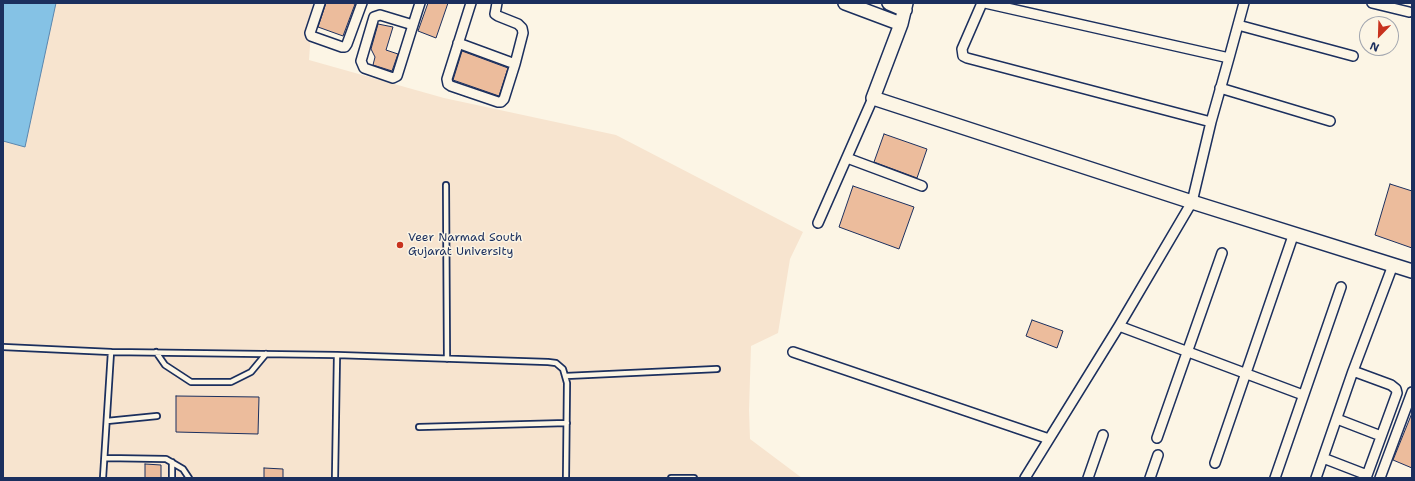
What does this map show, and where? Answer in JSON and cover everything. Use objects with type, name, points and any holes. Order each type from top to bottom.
[{"type":"street","points":[[320,3],[310,33],[311,36],[342,47],[345,47],[347,44],[362,3]]},
{"type":"street","points":[[413,25],[380,15],[374,17],[361,61],[364,68],[396,77],[413,25],[420,3]]},
{"type":"street","points":[[471,3],[447,79],[448,84],[498,102],[502,102],[515,64],[523,33],[522,28],[518,24],[495,14],[497,3]]},
{"type":"street","points":[[844,3],[901,24]]},
{"type":"street","points":[[818,223],[873,98],[901,24],[905,6],[889,3]]},
{"type":"street","points":[[982,3],[962,49],[963,56],[1211,122]]},
{"type":"street","points":[[985,3],[1230,58]]},
{"type":"street","points":[[1025,478],[1120,326],[1192,202],[1211,122],[1230,58],[1244,3]]},
{"type":"street","points":[[1372,3],[1409,12]]},
{"type":"street","points":[[1238,25],[1353,56]]},
{"type":"street","points":[[458,43],[515,64]]},
{"type":"street","points":[[1220,88],[1330,121]]},
{"type":"street","points":[[873,98],[1192,202],[1412,271]]},
{"type":"street","points":[[847,158],[922,186]]},
{"type":"street","points":[[1215,463],[1294,233]]},
{"type":"street","points":[[1157,438],[1222,253]]},
{"type":"street","points":[[1316,478],[1353,371],[1393,265]]},
{"type":"street","points":[[1275,478],[1341,287]]},
{"type":"street","points":[[1120,326],[1303,395]]},
{"type":"street","points":[[793,352],[1049,438]]},
{"type":"street","points":[[1323,458],[1367,476],[1396,393],[1396,389],[1391,385],[1353,371]]},
{"type":"street","points":[[1380,478],[1412,392]]},
{"type":"street","points":[[1337,419],[1381,436]]},
{"type":"street","points":[[1088,478],[1103,435]]},
{"type":"street","points":[[1150,478],[1158,455]]},
{"type":"lane","points":[[446,185],[447,359]]},
{"type":"lane","points":[[3,347],[111,352],[337,355],[556,363],[563,369],[567,383],[566,478]]},
{"type":"lane","points":[[104,478],[111,352]]},
{"type":"lane","points":[[156,352],[165,365],[191,382],[231,382],[251,372],[266,354]]},
{"type":"lane","points":[[335,478],[337,355]]},
{"type":"lane","points":[[566,376],[717,369]]},
{"type":"lane","points":[[107,421],[157,416]]},
{"type":"lane","points":[[419,427],[567,423]]},
{"type":"lane","points":[[105,458],[166,459],[184,469],[189,478]]},
{"type":"lane","points":[[172,462],[172,478]]},
{"type":"lane","points":[[671,478],[694,478]]},
{"type":"shaded area","name":"Veer Narmad South Gujarat University","points":[[3,3],[313,3],[309,60],[444,98],[616,135],[803,232],[790,259],[778,333],[751,346],[749,410],[750,439],[802,478],[3,478]]},
{"type":"water","points":[[3,3],[56,3],[25,147],[3,141]]},
{"type":"building","points":[[326,3],[355,4],[343,36],[318,27]]},
{"type":"building","points":[[428,3],[448,3],[436,38],[418,31]]},
{"type":"building","points":[[378,24],[393,27],[386,50],[398,54],[392,71],[373,65],[375,57],[371,49]]},
{"type":"building","points":[[462,51],[508,68],[499,96],[453,80]]},
{"type":"building","points":[[884,134],[927,149],[917,178],[874,162]]},
{"type":"building","points":[[1390,184],[1412,191],[1412,248],[1375,235]]},
{"type":"building","points":[[853,186],[914,207],[899,249],[839,227]]},
{"type":"building","points":[[1032,320],[1063,331],[1057,348],[1026,336]]},
{"type":"building","points":[[176,396],[259,397],[258,434],[176,432]]},
{"type":"building","points":[[1412,413],[1412,468],[1393,460]]},
{"type":"building","points":[[145,464],[161,465],[161,478],[145,478]]},
{"type":"building","points":[[264,468],[283,469],[283,478],[264,478]]},
{"type":"place","name":"Veer Narmad South Gujarat University","points":[[400,245]]}]
